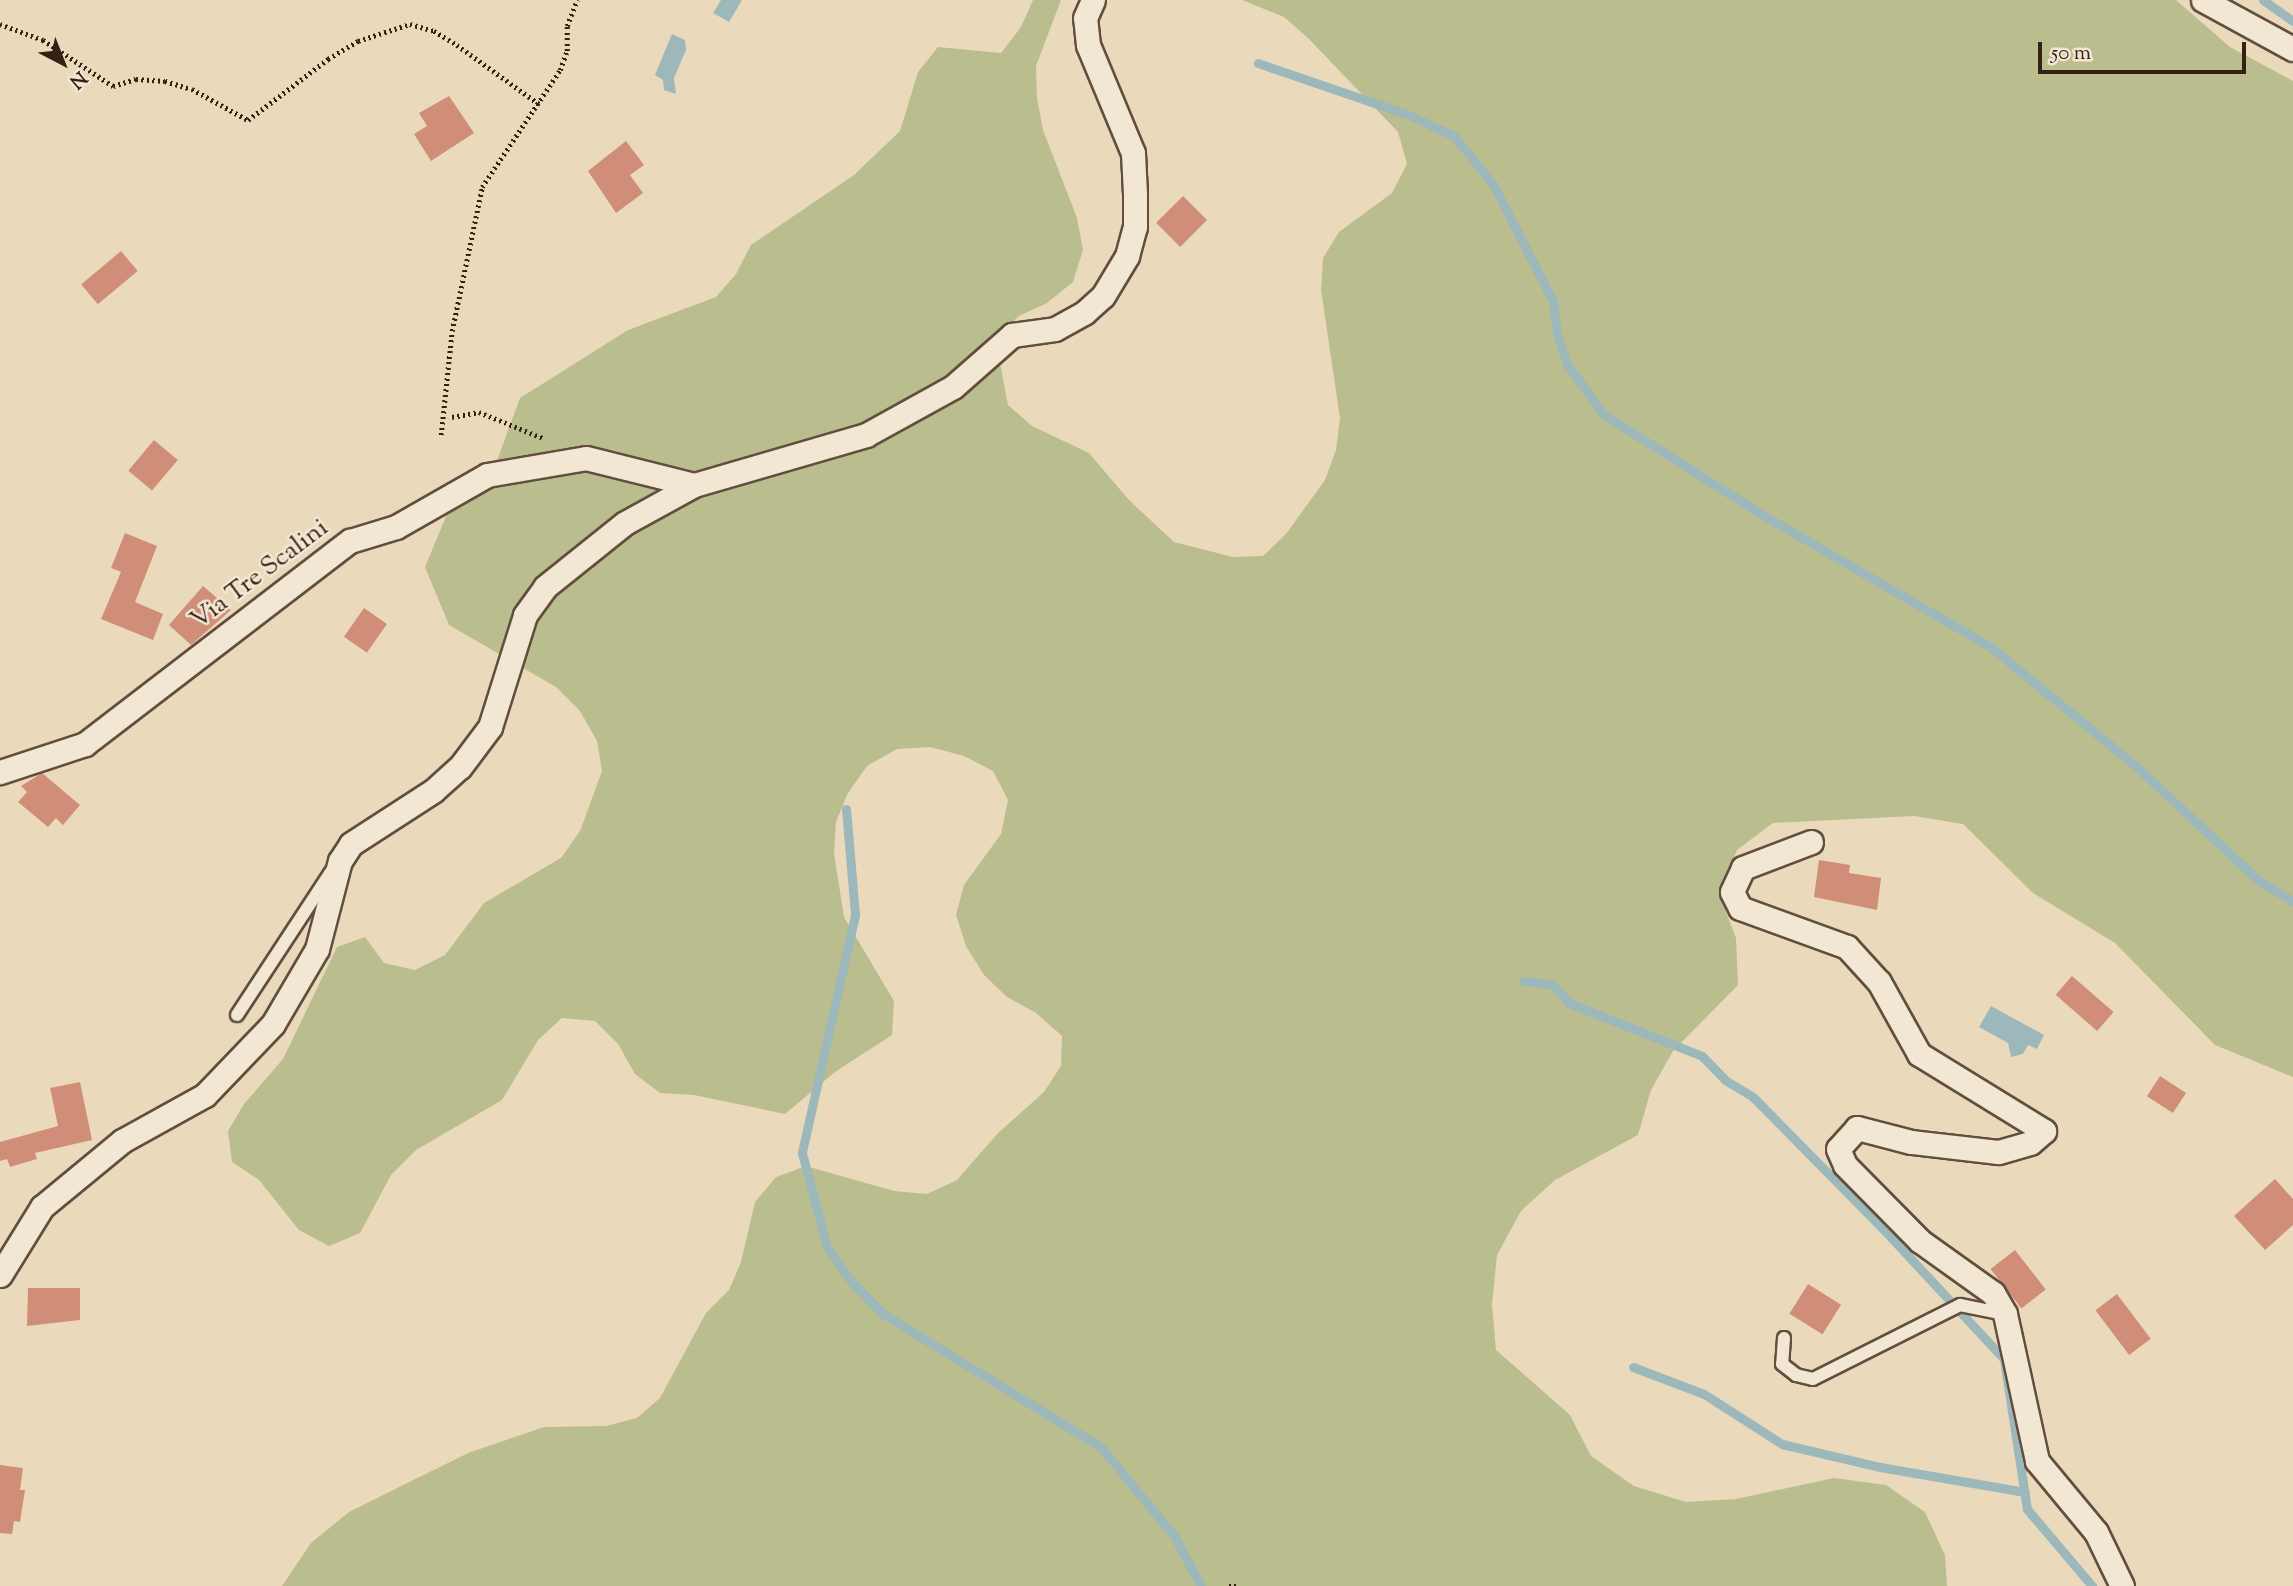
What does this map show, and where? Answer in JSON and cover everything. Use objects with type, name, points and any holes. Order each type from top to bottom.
[{"type":"street","points":[[0,1275],[42,1207],[122,1141],[205,1095],[273,1024],[317,949],[340,861],[351,844],[433,791],[460,767],[489,727],[525,615],[545,587],[625,523],[694,485],[866,435],[953,387],[1012,335],[1055,329],[1084,313],[1103,296],[1127,256],[1135,227],[1135,194],[1133,153],[1087,45],[1085,18],[1093,0]]},
{"type":"street","points":[[2203,0],[2293,49]]},
{"type":"street","name":"Via Tre Scalini","points":[[0,772],[85,744],[349,541],[396,527],[487,475],[586,458],[694,485]]},
{"type":"street","points":[[1811,842],[1743,867],[1732,892],[1740,908],[1846,947],[1879,982],[1919,1054],[2044,1131],[2030,1143],[1998,1152],[1911,1142],[1866,1127],[1849,1132],[1838,1149],[1845,1165],[1920,1241],[1993,1293],[2005,1314],[2037,1461],[2096,1532],[2122,1586]]},
{"type":"lane","points":[[237,1015],[340,861]]},
{"type":"lane","points":[[1784,1338],[1782,1364],[1796,1375],[1813,1379],[1960,1306],[2005,1314]]},
{"type":"path","points":[[441,435],[452,331],[482,187],[506,145],[539,104],[568,51],[567,26],[577,0]]},
{"type":"path","points":[[0,24],[43,40],[113,86],[136,79],[165,82],[192,89],[248,120],[328,58],[358,41],[410,24],[434,31],[539,104]]},
{"type":"path","points":[[452,417],[479,412],[550,440]]},
{"type":"path","points":[[1229,1586],[1240,1586]]},
{"type":"green space","points":[[1033,0],[1061,0],[1036,66],[1037,98],[1043,130],[1077,218],[1083,250],[1073,282],[1047,303],[1019,316],[995,337],[1008,405],[1032,426],[1089,453],[1129,500],[1174,542],[1233,557],[1263,556],[1286,534],[1325,480],[1336,450],[1340,418],[1321,290],[1323,258],[1339,232],[1392,193],[1407,164],[1398,132],[1308,38],[1284,17],[1242,0],[2176,0],[2230,47],[2293,81],[2293,1077],[2215,1045],[2115,943],[2033,893],[1963,824],[1914,816],[1773,823],[1737,850],[1719,893],[1736,938],[1738,985],[1673,1051],[1651,1090],[1638,1135],[1555,1180],[1521,1211],[1497,1255],[1492,1304],[1496,1350],[1570,1415],[1591,1456],[1634,1486],[1686,1502],[1736,1499],[1834,1478],[1886,1485],[1925,1512],[1945,1555],[1947,1586],[282,1586],[311,1543],[349,1512],[468,1453],[544,1427],[606,1426],[637,1418],[660,1398],[706,1313],[729,1290],[741,1262],[755,1202],[776,1177],[806,1166],[894,1191],[927,1194],[957,1180],[998,1133],[1044,1092],[1061,1066],[1062,1036],[1036,1013],[1007,997],[984,975],[966,946],[956,915],[964,885],[1001,834],[1008,800],[993,771],[964,756],[930,747],[897,749],[867,766],[848,793],[836,822],[834,853],[844,917],[894,1001],[892,1035],[835,1072],[785,1114],[694,1095],[660,1093],[635,1074],[618,1044],[595,1021],[562,1018],[538,1040],[502,1100],[416,1150],[391,1175],[360,1233],[329,1246],[299,1230],[259,1180],[232,1162],[228,1131],[244,1104],[283,1059],[337,947],[365,937],[384,963],[415,970],[445,955],[484,903],[561,858],[580,831],[602,771],[597,741],[580,711],[556,687],[449,625],[425,567],[452,502],[498,458],[520,398],[628,330],[716,297],[736,274],[751,245],[854,175],[900,131],[918,72],[938,47],[1001,53],[1021,27]]},
{"type":"water","points":[[721,0],[742,0],[729,22],[713,13]]},
{"type":"water","points":[[672,34],[685,40],[686,50],[674,78],[676,94],[664,90],[663,80],[655,75]]},
{"type":"water","points":[[1991,1006],[2044,1035],[2037,1049],[2028,1045],[2023,1054],[2011,1057],[2008,1043],[1979,1027]]},
{"type":"building","points":[[449,96],[474,133],[431,161],[414,134],[427,126],[419,113]]},
{"type":"building","points":[[626,141],[644,165],[630,175],[643,193],[616,213],[588,171]]},
{"type":"building","points":[[1183,196],[1207,220],[1180,247],[1156,223]]},
{"type":"building","points":[[121,251],[138,271],[98,304],[81,284]]},
{"type":"building","points":[[154,440],[178,460],[152,491],[128,471]]},
{"type":"building","points":[[125,533],[157,546],[135,602],[163,614],[153,640],[101,619],[121,572],[111,568]]},
{"type":"building","points":[[203,586],[231,610],[191,645],[169,625]]},
{"type":"building","points":[[364,608],[387,624],[367,653],[344,637]]},
{"type":"building","points":[[42,773],[80,805],[63,825],[56,818],[48,827],[18,802],[27,792],[21,786]]},
{"type":"building","points":[[1819,860],[1850,865],[1849,873],[1881,878],[1877,910],[1814,897]]},
{"type":"building","points":[[2072,976],[2114,1012],[2097,1031],[2056,995]]},
{"type":"building","points":[[2160,1076],[2186,1093],[2173,1113],[2147,1096]]},
{"type":"building","points":[[80,1082],[92,1140],[35,1153],[37,1159],[10,1167],[7,1159],[0,1161],[0,1142],[58,1126],[50,1088]]},
{"type":"building","points":[[2275,1179],[2293,1199],[2293,1225],[2265,1250],[2234,1216]]},
{"type":"building","points":[[2015,1250],[2046,1289],[2021,1308],[1991,1269]]},
{"type":"building","points":[[1808,1284],[1841,1305],[1823,1334],[1789,1314]]},
{"type":"building","points":[[28,1288],[80,1288],[80,1320],[27,1326]]},
{"type":"building","points":[[2117,1294],[2151,1339],[2129,1355],[2095,1310]]},
{"type":"building","points":[[0,1465],[23,1468],[20,1490],[25,1490],[20,1522],[14,1521],[12,1534],[0,1533]]},
{"type":"waterway","points":[[2263,0],[2293,21]]},
{"type":"waterway","points":[[1258,63],[1409,115],[1454,136],[1493,184],[1553,301],[1557,335],[1567,364],[1603,414],[1763,515],[1992,648],[2138,768],[2258,880],[2293,901]]},
{"type":"waterway","points":[[846,809],[855,915],[802,1153],[827,1247],[851,1281],[883,1314],[1101,1447],[1174,1536],[1201,1586]]},
{"type":"waterway","points":[[1524,981],[1553,985],[1569,1003],[1702,1056],[1725,1080],[1753,1097],[1886,1232],[2004,1359],[2027,1509],[2092,1586]]},
{"type":"waterway","points":[[1633,1367],[1704,1394],[1782,1444],[1880,1467],[2025,1492]]}]
